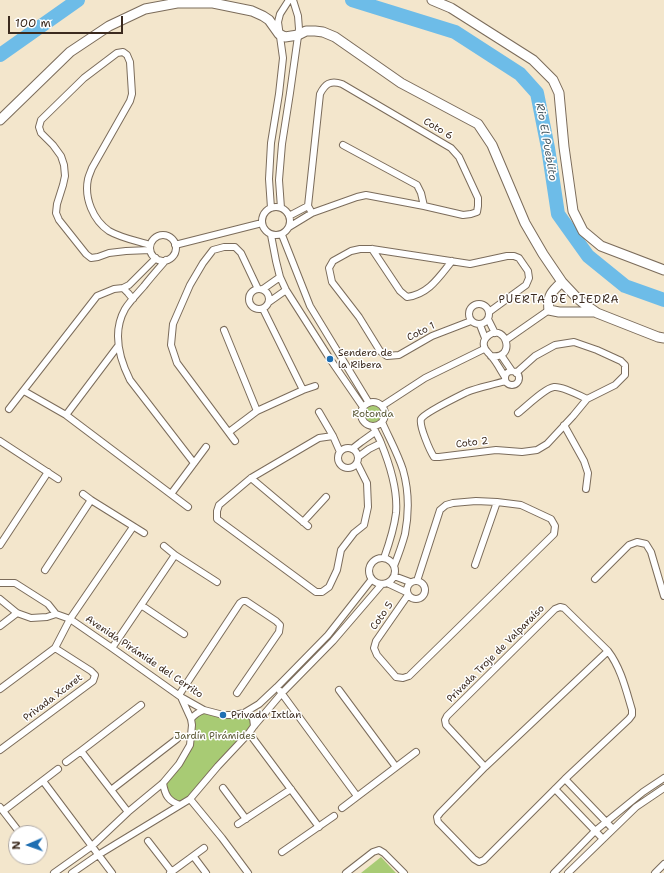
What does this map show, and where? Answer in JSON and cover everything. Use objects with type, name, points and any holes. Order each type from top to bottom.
[{"type":"street","points":[[271,208],[269,179],[270,144],[279,94],[283,58],[278,22],[280,14],[289,0]]},
{"type":"street","points":[[281,208],[279,180],[282,144],[299,22],[293,0]]},
{"type":"street","points":[[432,0],[451,8],[534,60],[553,80],[559,93],[564,147],[573,211],[583,231],[601,246],[664,270]]},
{"type":"street","points":[[0,120],[70,52],[109,26],[145,9],[177,3],[213,3],[252,11],[263,16],[269,20],[279,34],[285,37],[306,32],[323,32],[335,37],[400,83],[478,124],[492,145],[526,223],[543,254],[562,282],[577,298],[597,312],[658,337],[664,338]]},
{"type":"street","points":[[123,52],[127,55],[130,62],[132,94],[130,101],[92,168],[88,179],[87,191],[93,212],[100,222],[109,230],[150,247],[109,253],[91,258],[86,254],[59,220],[56,213],[65,176],[64,165],[61,156],[41,133],[39,127],[41,120],[84,78],[117,53],[123,52]]},
{"type":"street","name":"Coto 6","points":[[289,227],[312,213],[366,195],[463,215],[477,212],[478,198],[459,158],[451,148],[342,84],[336,82],[330,83],[324,87],[320,94],[308,206]]},
{"type":"street","points":[[343,145],[417,185],[421,193],[424,206]]},
{"type":"street","points":[[289,216],[308,206],[312,213]]},
{"type":"street","points":[[271,208],[281,208],[286,211],[289,216],[289,227],[282,235],[271,235],[265,230],[262,223],[262,217],[271,208]]},
{"type":"street","points":[[175,245],[262,223]]},
{"type":"street","points":[[166,260],[156,258],[152,254],[150,247],[152,240],[161,235],[170,237],[175,245],[175,250],[173,255],[166,260],[132,299],[125,310],[118,326],[118,346],[124,367],[130,380],[194,462]]},
{"type":"street","points":[[271,235],[280,277],[286,290],[363,407]]},
{"type":"street","points":[[282,235],[310,306],[369,402]]},
{"type":"street","points":[[235,441],[177,363],[171,345],[173,324],[190,285],[203,264],[213,250],[224,247],[235,247],[241,253],[260,289],[268,295],[269,302]]},
{"type":"street","points":[[372,249],[400,292],[407,297],[415,296],[428,289],[452,260]]},
{"type":"street","points":[[372,249],[452,260],[470,264],[507,256],[519,258],[528,270],[526,285],[488,315],[486,322],[480,325],[474,324],[471,321],[468,316],[469,312],[475,305],[482,304],[485,306],[488,315],[495,333]]},
{"type":"street","name":"Coto 1","points":[[372,249],[352,251],[333,261],[329,268],[332,282],[359,317],[380,351],[387,356],[399,355],[432,336],[471,321]]},
{"type":"street","points":[[9,409],[97,296],[129,285],[156,258]]},
{"type":"street","points":[[280,277],[260,289],[253,291],[250,294],[250,304],[253,308],[258,310],[263,309],[269,302],[286,290]]},
{"type":"street","points":[[549,310],[548,301],[554,290],[562,282]]},
{"type":"street","points":[[123,288],[132,299]]},
{"type":"street","points":[[568,312],[572,308],[577,298]]},
{"type":"street","points":[[263,309],[303,390]]},
{"type":"street","points":[[506,340],[549,310],[559,312],[597,312]]},
{"type":"street","points":[[480,325],[485,338],[484,348],[487,353],[491,356],[507,383],[511,385],[517,383],[519,376],[501,355]]},
{"type":"street","points":[[224,330],[257,412]]},
{"type":"street","points":[[485,338],[495,333],[502,335],[506,340],[506,349],[501,355],[491,356]]},
{"type":"street","points":[[505,379],[508,372],[514,372],[535,356],[555,345],[574,342],[597,350],[625,364],[625,375],[615,385],[587,399],[564,425],[584,462],[588,473],[586,489]]},
{"type":"street","points":[[66,415],[118,346]]},
{"type":"street","points":[[382,406],[425,378],[484,348]]},
{"type":"street","name":"Coto 2","points":[[505,379],[467,392],[427,413],[422,419],[421,425],[431,453],[434,457],[496,450],[522,452],[537,450],[547,444],[564,425]]},
{"type":"street","points":[[229,432],[257,412],[314,386]]},
{"type":"street","points":[[518,413],[546,390],[554,387],[564,389],[587,399]]},
{"type":"street","points":[[24,391],[66,415],[188,507]]},
{"type":"street","points":[[352,449],[361,442],[374,429],[378,425],[382,422],[385,416],[384,409],[376,402],[369,402],[363,407],[361,414],[363,421],[374,429],[381,443],[392,474],[396,496],[396,512],[393,532],[384,558]]},
{"type":"street","points":[[319,412],[333,436],[340,452]]},
{"type":"street","points":[[72,873],[98,855],[190,799],[249,733],[282,693],[394,576],[394,566],[405,535],[408,513],[408,493],[403,470],[382,422]]},
{"type":"street","points":[[333,436],[319,438],[251,478],[219,505],[217,511],[217,519],[316,592],[322,592],[329,587],[337,570],[341,550],[354,533],[364,524],[368,506],[367,483],[357,460],[356,452],[352,449],[346,448],[340,452],[338,458],[340,464],[342,467],[349,468],[355,466],[357,460],[369,449],[381,443]]},
{"type":"street","points":[[1,443],[58,479]]},
{"type":"street","points":[[170,494],[206,447]]},
{"type":"street","points":[[0,545],[48,472]]},
{"type":"street","points":[[251,478],[305,524],[326,497]]},
{"type":"street","points":[[83,494],[144,533]]},
{"type":"street","points":[[45,570],[91,500]]},
{"type":"street","points":[[417,581],[440,510],[446,505],[453,503],[497,502],[475,565]]},
{"type":"street","name":"Coto 5","points":[[407,594],[376,641],[374,648],[377,655],[396,677],[403,678],[410,676],[554,534],[556,526],[551,519],[521,505],[497,502]]},
{"type":"street","points":[[0,689],[55,648],[70,619],[133,527]]},
{"type":"street","points":[[595,579],[629,545],[637,542],[646,544],[651,552],[664,596]]},
{"type":"street","points":[[164,546],[175,555],[217,582]]},
{"type":"street","points":[[112,648],[175,555]]},
{"type":"street","points":[[394,566],[390,561],[380,558],[372,563],[370,567],[370,576],[378,584],[385,584],[407,594],[413,600],[420,599],[422,597],[425,587],[421,582],[410,582],[394,576]]},
{"type":"street","points":[[244,713],[259,704],[328,636],[372,579]]},
{"type":"street","points":[[407,594],[406,588],[410,582]]},
{"type":"street","name":"Avenida Pirámide del Cerrito","points":[[0,583],[15,583],[48,604],[56,614],[70,619],[180,696],[204,710],[223,715],[244,713]]},
{"type":"street","points":[[0,598],[17,613],[31,618],[47,617],[56,614]]},
{"type":"street","points":[[54,873],[92,846],[128,812],[163,783],[179,764],[190,745],[192,725],[191,719],[180,696],[240,603],[246,601],[276,621],[280,626],[279,632],[237,693]]},
{"type":"street","points":[[141,604],[184,634]]},
{"type":"street","name":"Privada Troje de Valparaíso","points":[[485,768],[446,725],[445,720],[447,716],[555,609],[560,607],[564,608],[608,651],[614,659],[623,681],[632,714],[629,719],[565,779],[484,860],[479,862],[474,859],[438,822],[437,817],[485,768],[608,651]]},
{"type":"street","points":[[0,626],[17,613]]},
{"type":"street","name":"Privada Xcaret","points":[[0,750],[93,681],[95,675],[91,671],[55,648]]},
{"type":"street","points":[[277,687],[357,796]]},
{"type":"street","points":[[339,690],[396,767]]},
{"type":"street","points":[[66,762],[141,705]]},
{"type":"street","points":[[191,719],[194,714],[204,710]]},
{"type":"street","points":[[244,713],[253,718],[254,726]]},
{"type":"street","points":[[249,733],[319,827]]},
{"type":"street","points":[[111,790],[177,739]]},
{"type":"street","points":[[81,751],[128,812]]},
{"type":"street","points":[[342,808],[416,752]]},
{"type":"street","points":[[14,825],[2,809],[43,782],[58,769]]},
{"type":"street","points":[[554,873],[606,821],[643,792],[664,778]]},
{"type":"street","points":[[565,779],[613,829]]},
{"type":"street","points":[[43,782],[112,873]]},
{"type":"street","points":[[163,783],[166,795],[173,803],[180,805]]},
{"type":"street","points":[[223,788],[246,819]]},
{"type":"street","points":[[568,873],[636,807],[664,788]]},
{"type":"street","points":[[238,824],[291,789]]},
{"type":"street","points":[[555,789],[603,839]]},
{"type":"street","points":[[190,799],[248,873]]},
{"type":"street","points":[[282,852],[334,816]]},
{"type":"street","points":[[148,841],[171,872],[194,857],[204,848]]},
{"type":"street","points":[[346,873],[373,852],[379,850],[404,873]]},
{"type":"street","points":[[194,857],[206,873]]},
{"type":"street","points":[[655,873],[664,864]]},
{"type":"green space","name":"Rotonda","points":[[373,402],[382,405],[385,414],[382,423],[373,426],[364,423],[361,414],[364,405]]},
{"type":"green space","name":"Jardín Pirámides","points":[[198,712],[223,715],[244,713],[253,718],[249,733],[180,805],[173,803],[163,783],[190,745],[191,719]]},
{"type":"green space","points":[[381,857],[396,873],[361,873]]},
{"type":"waterway","name":"Rio El Pueblito","points":[[0,55],[78,0]]},
{"type":"waterway","name":"Rio El Pueblito","points":[[352,0],[455,32],[520,74],[537,93],[548,148],[558,214],[588,256],[625,286],[664,300]]},
{"type":"place","name":"Sendero de la Ribera","points":[[330,359]]},
{"type":"place","name":"Privada Ixtlan","points":[[223,715]]},
{"type":"district","name":"PUERTA DE PIEDRA","points":[[559,300]]}]
